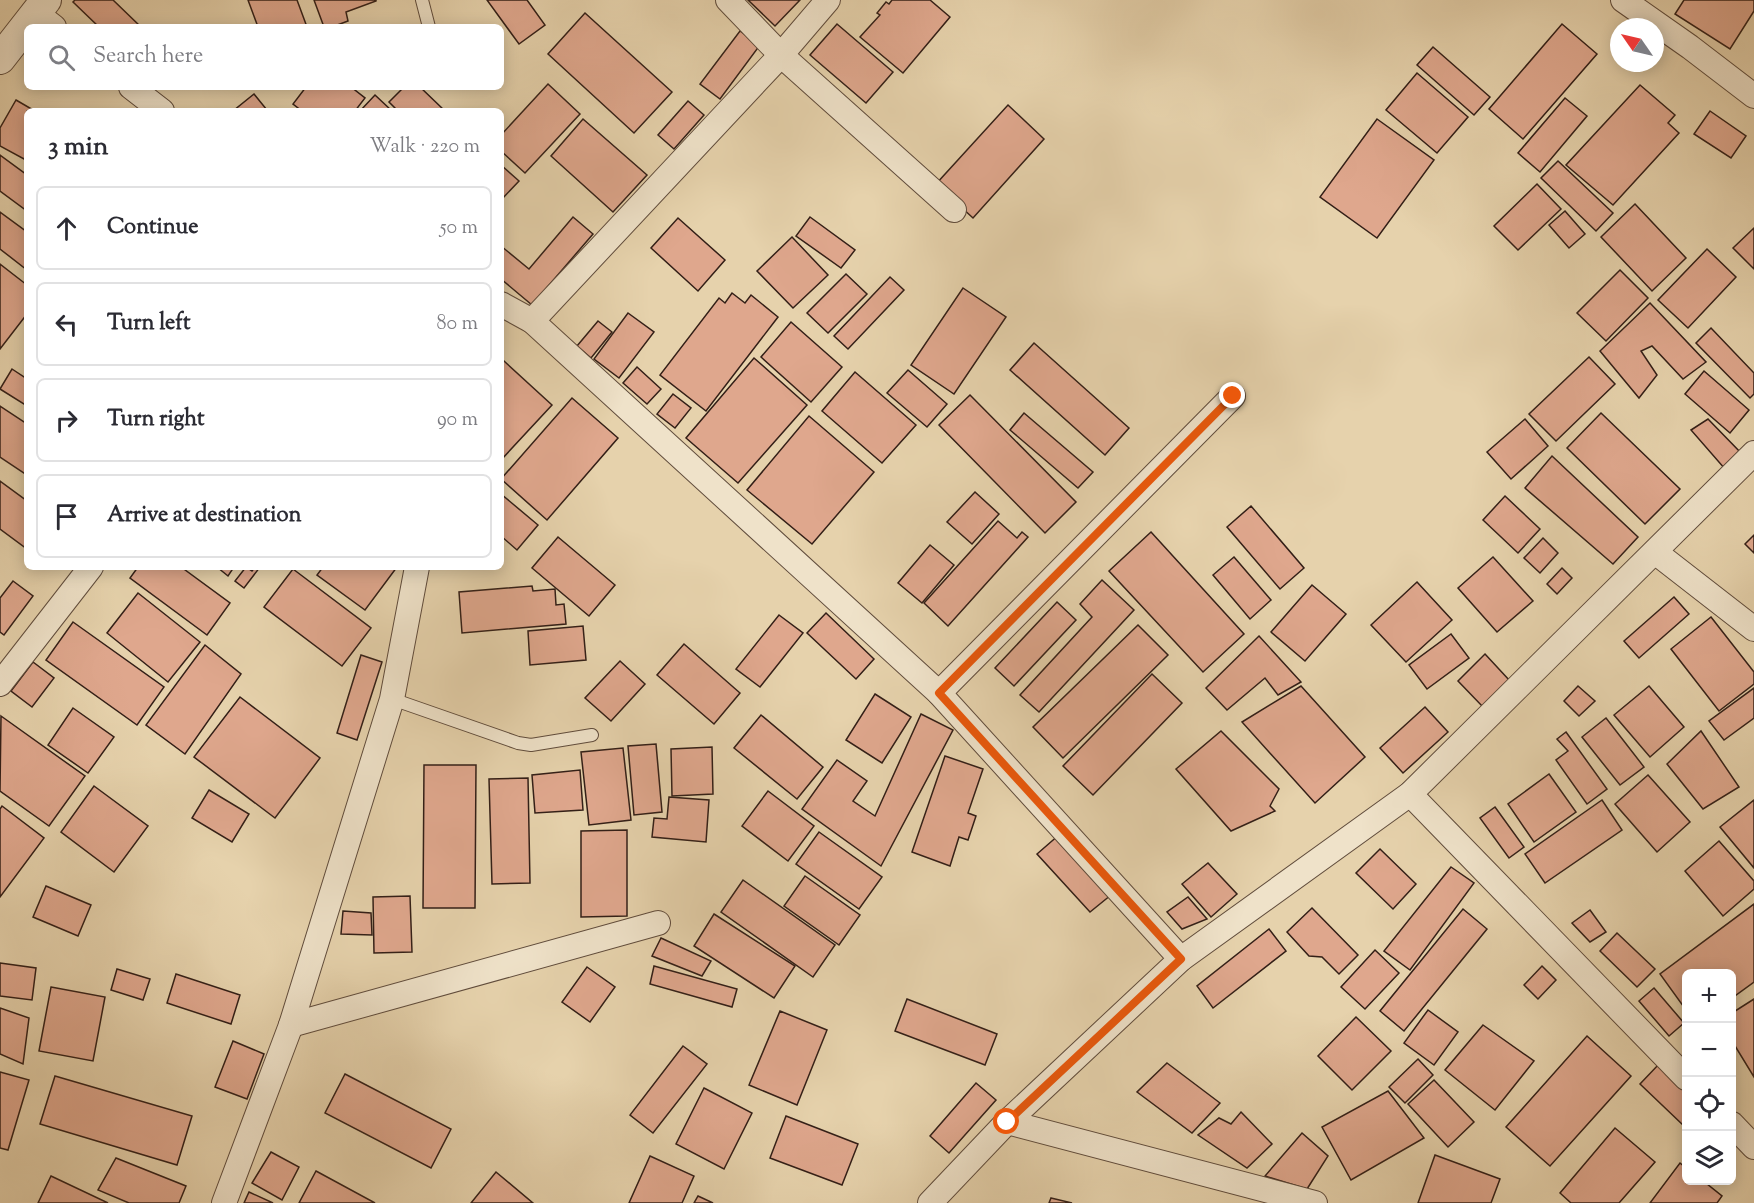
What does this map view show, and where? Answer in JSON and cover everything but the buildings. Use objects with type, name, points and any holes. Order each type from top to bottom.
[{"type":"street","points":[[728,0],[781,56],[954,210]]},
{"type":"street","points":[[532,321],[781,56],[828,0]]},
{"type":"street","points":[[1623,0],[1754,96]]},
{"type":"street","points":[[34,24],[45,13]]},
{"type":"street","points":[[0,59],[24,34]]},
{"type":"street","points":[[135,90],[158,108]]},
{"type":"street","points":[[504,306],[532,321],[939,693],[1181,959]]},
{"type":"street","points":[[939,693],[1233,396]]},
{"type":"street","points":[[930,1203],[1007,1122],[1181,959],[1410,794],[1754,453]]},
{"type":"street","points":[[1655,552],[1754,629]]},
{"type":"street","points":[[0,684],[89,570]]},
{"type":"street","points":[[224,1203],[291,1025],[392,699],[416,570]]},
{"type":"street","points":[[1410,794],[1685,1077]]},
{"type":"street","points":[[291,1025],[658,923]]},
{"type":"street","points":[[1007,1122],[1315,1203]]},
{"type":"street","points":[[1736,1129],[1754,1147]]},
{"type":"lane","points":[[422,0],[428,24]]},
{"type":"lane","points":[[392,699],[518,743],[531,745],[592,735]]},
{"type":"route","points":[[1007,1122],[1181,959],[939,693],[1233,396]]}]
